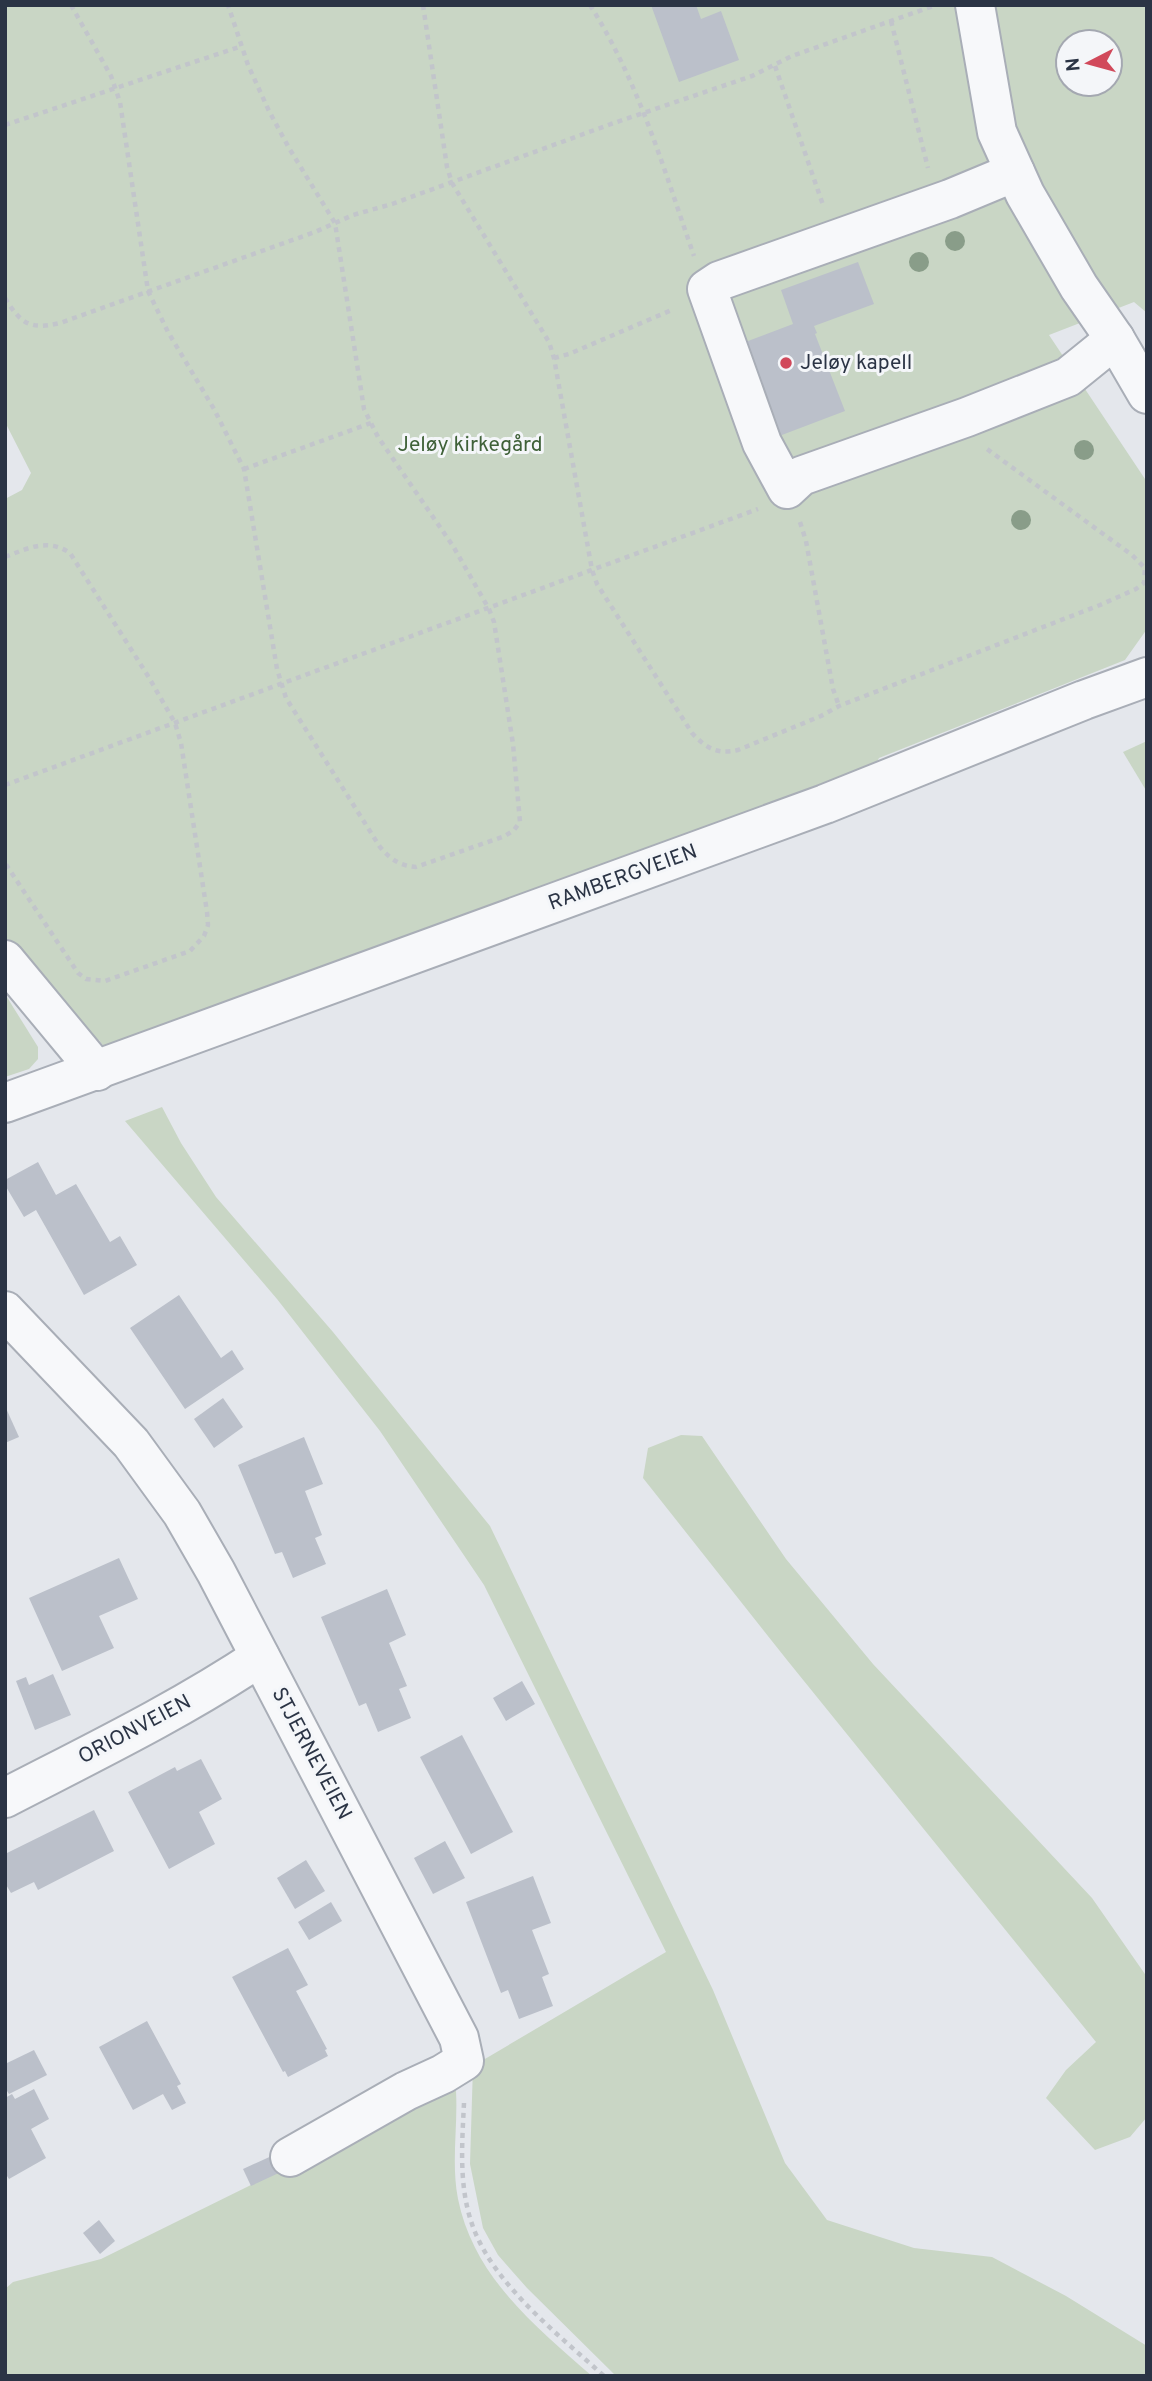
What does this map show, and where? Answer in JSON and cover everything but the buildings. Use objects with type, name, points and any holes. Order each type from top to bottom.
[{"type":"street","points":[[975,5],[997,132],[1025,194],[1079,287],[1115,339],[1147,394]]},
{"type":"street","points":[[1016,172],[719,281],[707,289],[762,443],[787,489],[801,476],[967,417],[1069,377],[1115,339]]},
{"type":"street","name":"RAMBERGVEIEN","points":[[5,1103],[825,804],[1147,677]]},
{"type":"street","points":[[5,960],[97,1071]]},
{"type":"street","name":"STJERNEVEIEN","points":[[5,1311],[131,1443],[182,1513],[216,1572],[452,2022],[464,2060]]},
{"type":"street","name":"ORIONVEIEN","points":[[5,1798],[169,1713],[260,1657]]},
{"type":"street","points":[[290,2157],[464,2060]]},
{"type":"path","points":[[71,5],[117,89],[148,291],[244,469],[261,578],[281,685],[286,698],[386,855],[405,866],[416,867],[505,836],[520,822],[504,678],[494,622],[489,608],[453,546],[377,437],[364,409],[335,223],[276,123],[248,65],[228,5]]},
{"type":"path","points":[[422,5],[446,167],[452,183],[549,342],[554,358],[592,570],[597,584],[692,733],[703,745],[713,751],[738,750],[839,706],[1100,605],[1144,583],[1145,568],[1132,555],[986,449],[977,439],[967,417]]},
{"type":"path","points":[[554,358],[693,300],[707,289],[644,113],[614,44],[590,5]]},
{"type":"path","points":[[5,298],[24,322],[43,327],[60,323],[316,232],[353,215],[452,183],[775,66],[792,56],[936,5]]},
{"type":"path","points":[[891,21],[936,203]]},
{"type":"path","points":[[5,125],[242,46]]},
{"type":"path","points":[[775,66],[835,239]]},
{"type":"path","points":[[244,469],[371,423]]},
{"type":"path","points":[[5,785],[774,503],[787,489],[806,541],[833,689],[839,706]]},
{"type":"path","points":[[5,557],[44,544],[55,545],[71,553],[175,723],[181,743],[208,925],[204,936],[190,951],[105,981],[86,979],[78,973],[5,863]]},
{"type":"path","points":[[464,2060],[462,2176],[475,2231],[491,2260],[516,2292],[604,2376]]},
{"type":"green space","name":"Jeløy kirkegård","points":[[5,5],[1147,5],[1147,313],[1134,302],[1049,335],[1147,482],[1147,629],[1125,660],[879,758],[877,762],[619,861],[104,1047],[99,1040],[90,1044],[5,949],[5,499],[22,490],[31,473],[5,422]]},
{"type":"green space","points":[[1147,741],[1147,792],[1123,752]]},
{"type":"green space","points":[[5,994],[38,1047],[38,1059],[29,1069],[5,1077]]},
{"type":"green space","points":[[162,1107],[181,1143],[216,1197],[333,1332],[490,1526],[713,1990],[785,2163],[827,2220],[914,2248],[992,2257],[1066,2296],[1147,2346],[1147,2376],[616,2376],[527,2288],[498,2255],[483,2228],[470,2164],[473,2066],[666,1952],[484,1585],[380,1431],[277,1299],[125,1121]]},
{"type":"green space","points":[[681,1435],[702,1436],[786,1559],[873,1664],[1092,1898],[1147,1977],[1147,2117],[1130,2137],[1095,2150],[1046,2098],[1066,2070],[1096,2042],[643,1478],[648,1448]]},
{"type":"green space","points":[[451,2086],[456,2091],[455,2172],[458,2199],[466,2227],[478,2252],[509,2298],[592,2376],[5,2376],[5,2289],[13,2282],[101,2259]]},
{"type":"place","name":"Jeløy kapell","points":[[786,363]]}]
